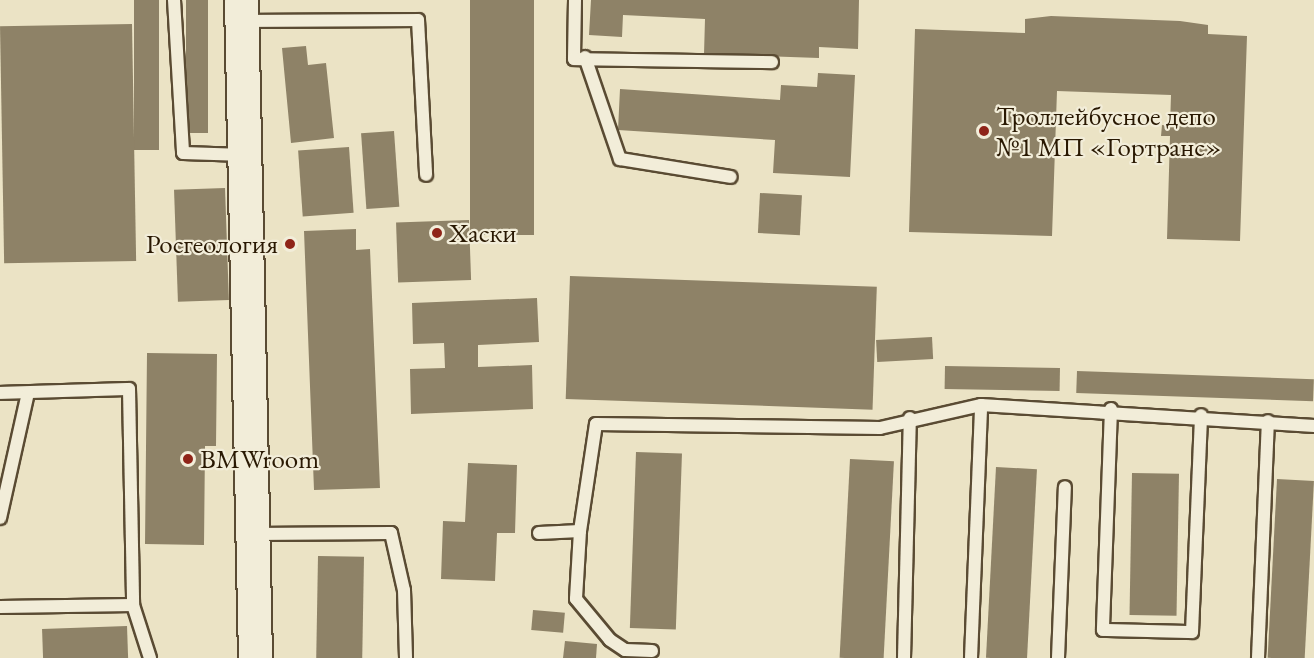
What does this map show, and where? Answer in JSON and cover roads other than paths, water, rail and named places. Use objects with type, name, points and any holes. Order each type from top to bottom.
[{"type":"street","points":[[242,10],[255,658]]},
{"type":"lane","points":[[174,0],[183,153],[246,154]]},
{"type":"lane","points":[[575,0],[574,59],[585,57],[772,62]]},
{"type":"lane","points":[[242,10],[418,20],[426,175]]},
{"type":"lane","points":[[585,57],[620,159],[731,177]]},
{"type":"lane","points":[[0,393],[129,390],[133,605],[150,658]]},
{"type":"lane","points":[[0,518],[27,393]]},
{"type":"lane","points":[[971,658],[981,405]]},
{"type":"lane","points":[[652,651],[625,650],[610,640],[576,599],[580,531],[596,424],[880,429],[910,418],[981,405],[1111,409],[1314,426]]},
{"type":"lane","points":[[1111,409],[1103,630],[1191,632],[1201,415]]},
{"type":"lane","points":[[904,658],[910,418]]},
{"type":"lane","points":[[1258,658],[1268,421]]},
{"type":"lane","points":[[1058,658],[1065,487]]},
{"type":"lane","points":[[539,533],[580,531]]},
{"type":"lane","points":[[254,534],[391,533],[404,590],[406,658]]},
{"type":"lane","points":[[0,607],[133,605]]},
{"type":"place","name":"Троллейбусное депо №1 МП «Гортранс»","points":[[984,131]]},
{"type":"place","name":"Хаски","points":[[437,233]]},
{"type":"place","name":"Росгеология","points":[[290,244]]},
{"type":"place","name":"BMWroom","points":[[188,459]]}]
